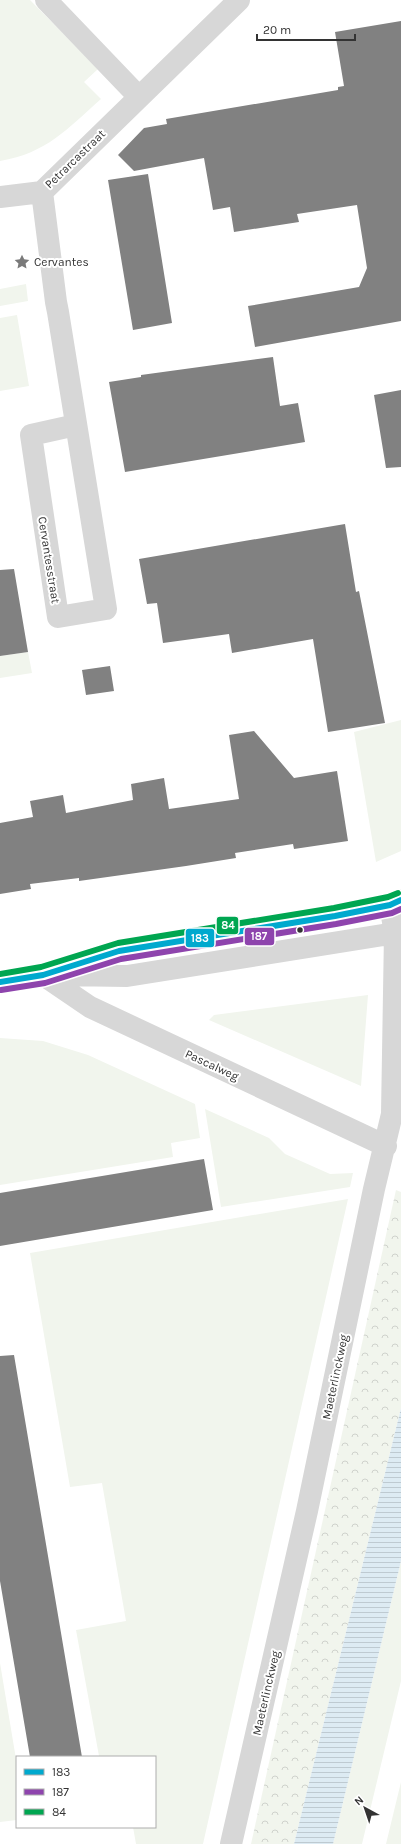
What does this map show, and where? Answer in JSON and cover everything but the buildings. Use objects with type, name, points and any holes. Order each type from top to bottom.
[{"type":"street","points":[[46,0],[139,97]]},
{"type":"street","name":"Petrarcastraat","points":[[0,196],[42,192],[239,0]]},
{"type":"street","name":"Cervantesstraat","points":[[42,192],[56,302],[76,425],[106,610],[58,617],[30,435],[76,425]]},
{"type":"street","points":[[0,982],[43,975],[119,951],[335,916],[395,902]]},
{"type":"street","name":"Maeterlinckweg","points":[[231,1844],[305,1519],[374,1189],[386,1146],[397,1115],[398,933],[395,902]]},
{"type":"street","points":[[43,975],[127,976],[398,933]]},
{"type":"street","name":"Pascalweg","points":[[43,975],[90,1007],[386,1146]]},
{"type":"green space","points":[[0,0],[30,0],[98,69],[84,82],[101,99],[66,130],[44,146],[31,152],[0,161]]},
{"type":"green space","points":[[26,284],[28,301],[0,306],[0,289]]},
{"type":"green space","points":[[17,315],[29,386],[0,391],[0,318]]},
{"type":"green space","points":[[28,652],[32,673],[0,678],[0,656]]},
{"type":"green space","points":[[401,720],[401,851],[376,862],[354,732]]},
{"type":"green space","points":[[368,995],[361,1086],[209,1020],[214,1015]]},
{"type":"green space","points":[[0,1038],[43,1041],[88,1055],[195,1104],[200,1138],[171,1143],[173,1157],[0,1185]]},
{"type":"green space","points":[[205,1109],[269,1138],[285,1154],[330,1174],[353,1173],[350,1187],[221,1207]]},
{"type":"green space","points":[[396,1190],[401,1192],[401,1408],[294,1844],[251,1844]]},
{"type":"green space","points":[[348,1199],[203,1844],[136,1844],[133,1828],[156,1828],[156,1756],[99,1756],[76,1630],[126,1621],[102,1483],[70,1487],[30,1253]]},
{"type":"green space","points":[[401,1561],[401,1681],[362,1844],[333,1844]]},
{"type":"green space","points":[[0,1663],[16,1759],[16,1820],[0,1822]]},
{"type":"green space","points":[[401,1782],[401,1844],[386,1844]]},
{"type":"shaded area","points":[[401,1408],[401,1561],[333,1844],[294,1844]]},
{"type":"transit line","name":"84","points":[[0,974],[41,967],[118,943],[334,908],[388,897],[398,893]]},
{"type":"transit line","name":"183","points":[[0,982],[43,975],[119,951],[335,916],[390,905],[401,900]]},
{"type":"transit line","name":"187","points":[[1,990],[45,983],[121,959],[336,924],[392,913],[401,909]]},
{"type":"place","name":"Cervantes","points":[[22,262]]}]
